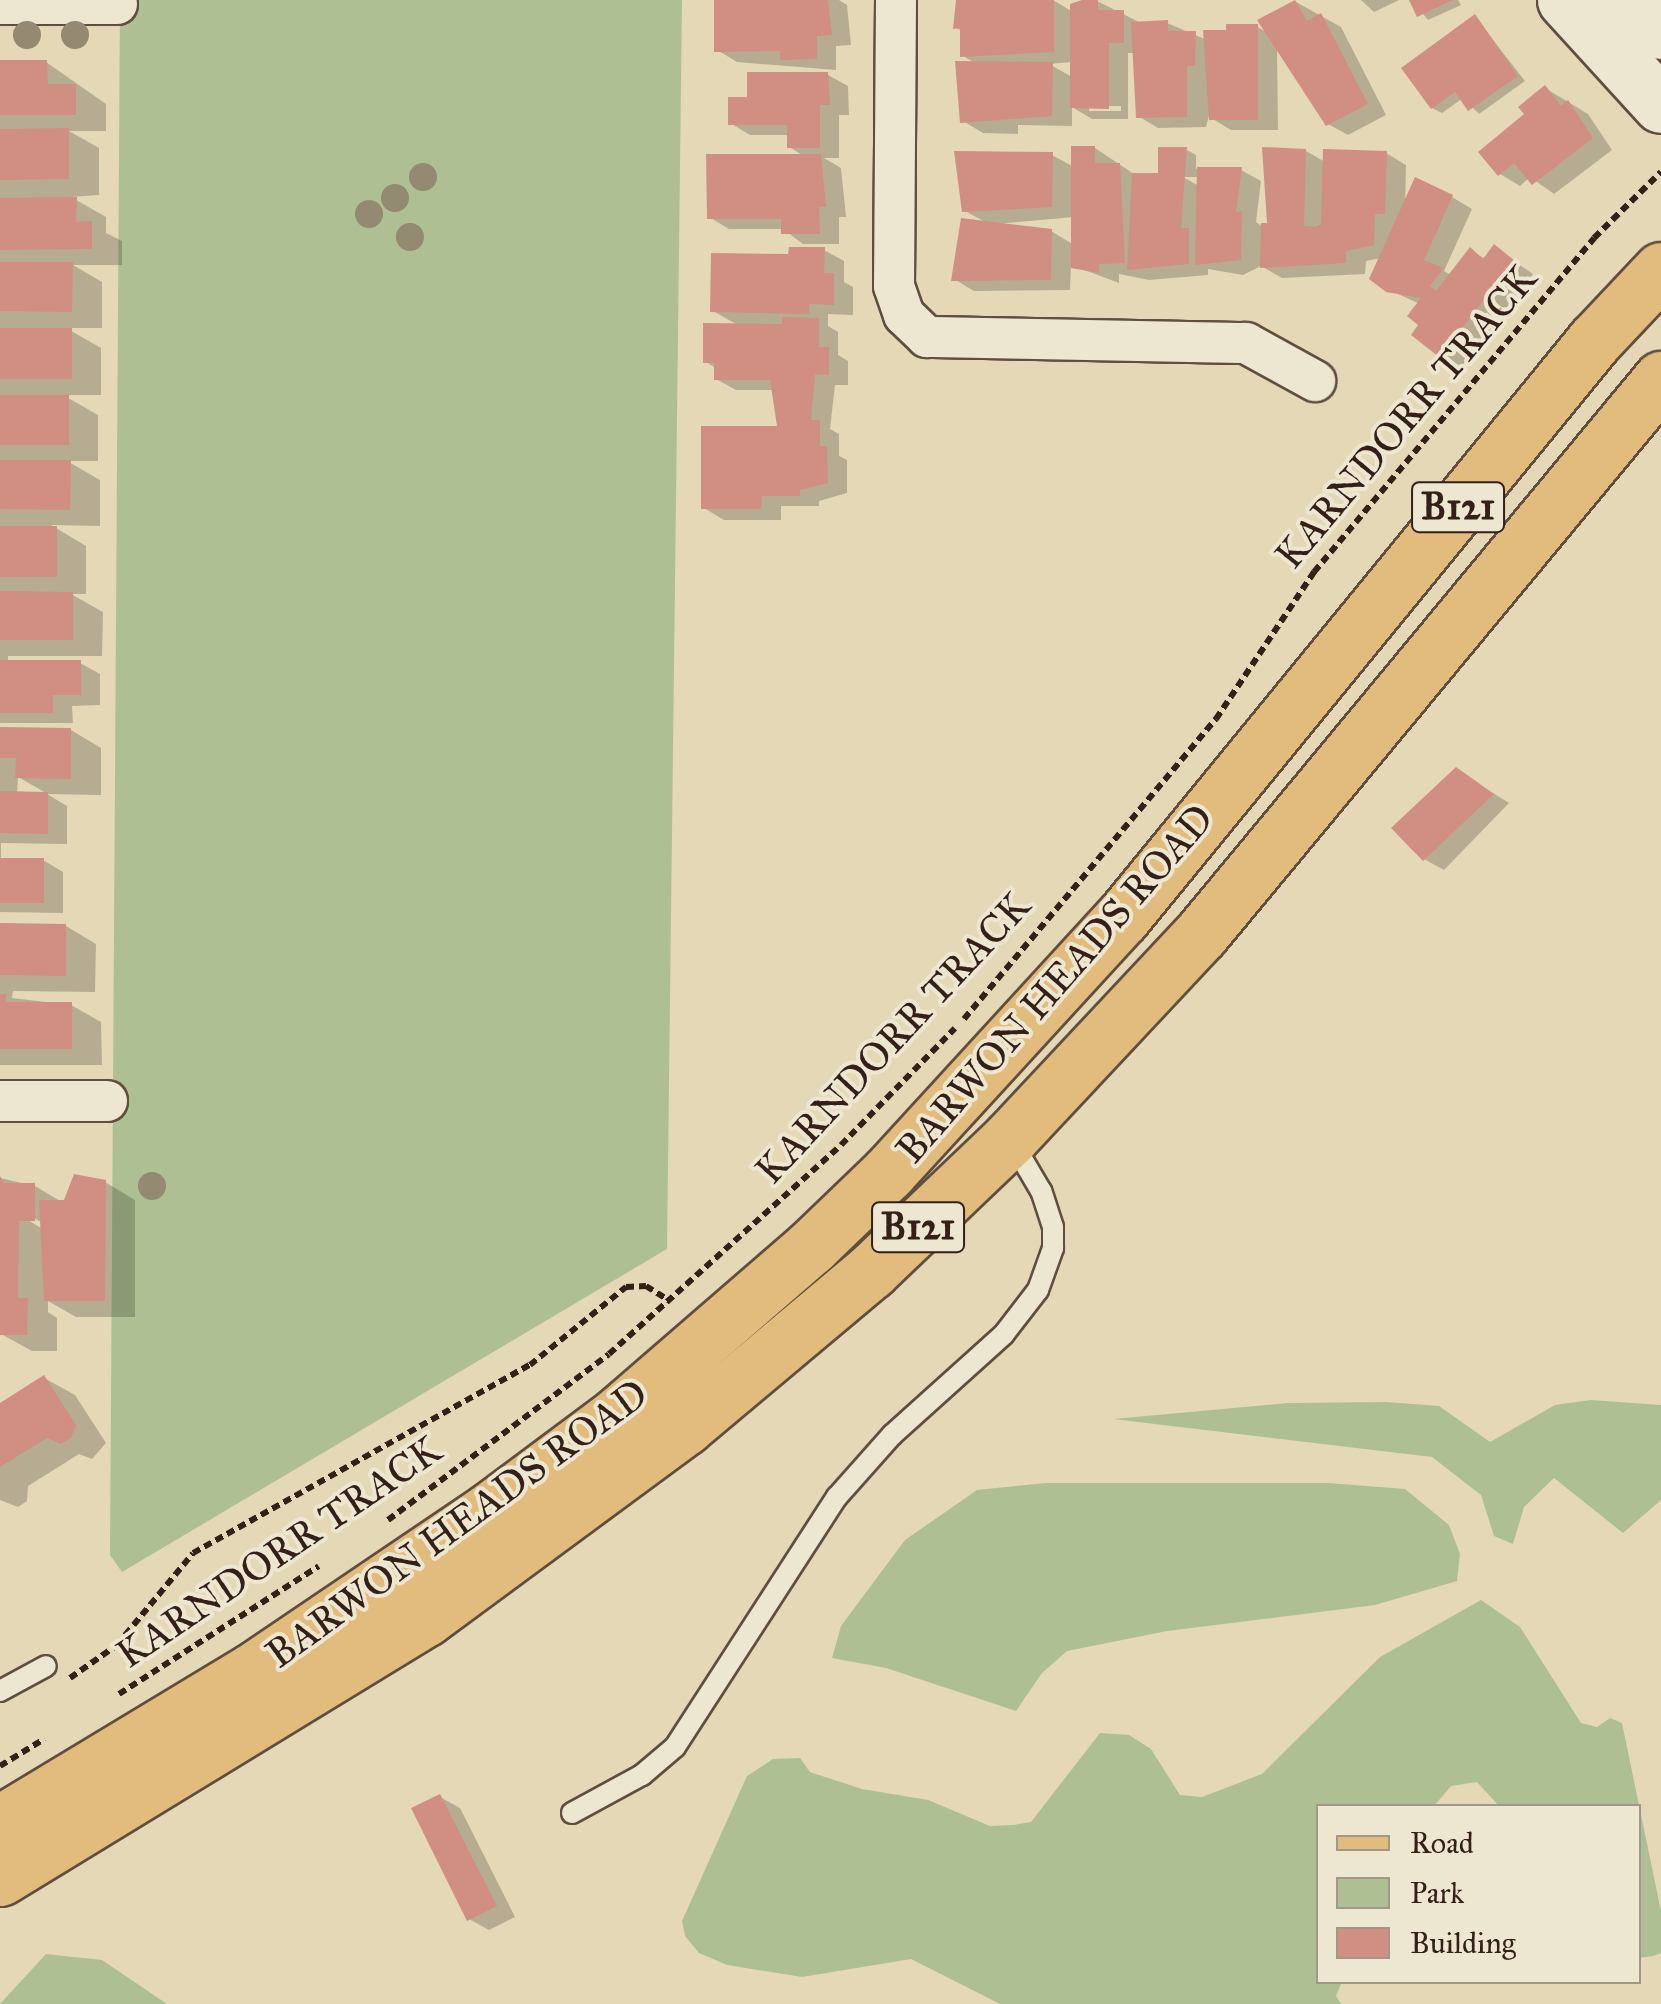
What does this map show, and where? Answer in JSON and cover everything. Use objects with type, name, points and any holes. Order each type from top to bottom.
[{"type":"main road","name":"BARWON HEADS ROAD","points":[[0,1824],[252,1671],[492,1509],[618,1414],[811,1247],[888,1173],[1122,918],[1596,340],[1661,270]]},
{"type":"main road","name":"BARWON HEADS ROAD","points":[[0,1878],[294,1702],[574,1511],[776,1354],[1010,1138],[1201,934],[1661,379]]},
{"type":"street","points":[[896,0],[894,286],[904,315],[927,337],[1246,343],[1315,381]]},
{"type":"street","points":[[1564,0],[1661,104]]},
{"type":"street","points":[[1605,0],[1661,57]]},
{"type":"street","points":[[1615,0],[1661,31]]},
{"type":"street","points":[[0,4],[117,4]]},
{"type":"street","points":[[0,1100],[107,1102]]},
{"type":"lane","points":[[572,1813],[642,1775],[675,1747],[837,1497],[892,1435],[1004,1334],[1038,1290],[1053,1248],[1052,1228],[1041,1190],[1010,1138]]},
{"type":"lane","points":[[0,1691],[46,1666]]},
{"type":"path","name":"KARNDORR TRACK","points":[[382,1524],[549,1404],[670,1300],[841,1145],[965,1017],[1196,744],[1314,572],[1594,238],[1661,172]]},
{"type":"path","points":[[59,1685],[118,1644],[193,1553],[530,1365],[626,1287],[646,1286],[670,1300]]},
{"type":"path","name":"KARNDORR TRACK","points":[[107,1702],[337,1555]]},
{"type":"path","points":[[0,1766],[61,1730]]},
{"type":"green space","points":[[120,0],[682,0],[667,1249],[122,1572],[110,1555]]},
{"type":"green space","points":[[1591,1400],[1661,1405],[1661,1500],[1623,1533],[1554,1478],[1524,1507],[1513,1544],[1494,1536],[1481,1495],[1432,1457],[1113,1419],[1288,1403],[1386,1402],[1439,1406],[1490,1442],[1555,1405]]},
{"type":"green space","points":[[1046,1483],[1328,1483],[1405,1489],[1449,1525],[1460,1554],[1457,1581],[1375,1605],[1167,1631],[1067,1651],[1042,1673],[1016,1711],[886,1668],[832,1658],[841,1626],[905,1540],[977,1490]]},
{"type":"green space","points":[[1481,1600],[1520,1627],[1581,1723],[1597,1727],[1610,1718],[1622,1723],[1639,1804],[1497,1804],[1477,1782],[1451,1786],[1436,1804],[1316,1804],[1316,1984],[1341,1984],[1336,1996],[1341,2004],[1000,2004],[911,1959],[802,1977],[727,1965],[699,1953],[685,1936],[682,1921],[747,1776],[773,1759],[800,1758],[810,1772],[862,1789],[928,1800],[990,1826],[1013,1825],[1031,1822],[1100,1733],[1129,1735],[1151,1749],[1180,1795],[1202,1797],[1262,1774],[1380,1657]]},
{"type":"green space","points":[[1641,1815],[1661,1911],[1661,1953],[1641,1958]]},
{"type":"green space","points":[[46,1954],[102,1960],[167,2004],[0,2004]]},
{"type":"building","points":[[714,0],[828,0],[832,35],[817,36],[817,59],[780,60],[780,51],[714,52]]},
{"type":"building","points":[[956,0],[1054,0],[1054,52],[960,57],[960,28],[953,29]]},
{"type":"building","points":[[1098,0],[1098,10],[1124,10],[1124,43],[1109,43],[1109,109],[1070,108],[1070,4]]},
{"type":"building","points":[[1295,0],[1307,21],[1321,13],[1368,104],[1326,126],[1257,20]]},
{"type":"building","points":[[1409,0],[1453,0],[1417,17]]},
{"type":"building","points":[[1475,14],[1518,76],[1468,111],[1455,92],[1431,109],[1401,68]]},
{"type":"building","points":[[1168,20],[1168,31],[1196,31],[1195,66],[1187,66],[1187,117],[1136,118],[1131,22]]},
{"type":"building","points":[[1226,24],[1258,24],[1258,120],[1209,120],[1203,30],[1226,30]]},
{"type":"building","points":[[0,60],[47,60],[48,84],[76,84],[76,115],[0,115]]},
{"type":"building","points":[[955,61],[1053,62],[1052,116],[960,123]]},
{"type":"building","points":[[747,72],[828,72],[830,105],[820,105],[820,148],[787,148],[787,125],[728,125],[728,97],[747,97]]},
{"type":"building","points":[[1545,85],[1561,106],[1568,100],[1593,138],[1532,185],[1514,163],[1498,176],[1478,152],[1524,114],[1518,107]]},
{"type":"building","points":[[69,128],[69,179],[0,180],[0,129]]},
{"type":"building","points":[[1071,146],[1095,146],[1095,163],[1120,163],[1125,263],[1099,264],[1099,273],[1071,268]]},
{"type":"building","points":[[1158,147],[1187,147],[1181,228],[1189,228],[1189,264],[1127,270],[1132,173],[1158,173]]},
{"type":"building","points":[[1262,147],[1306,149],[1304,226],[1315,227],[1321,224],[1323,149],[1387,151],[1385,214],[1375,214],[1374,245],[1346,251],[1346,263],[1260,268],[1261,223],[1267,223]]},
{"type":"building","points":[[954,151],[1053,152],[1052,207],[962,212]]},
{"type":"building","points":[[706,154],[821,154],[826,207],[819,207],[820,234],[781,234],[781,219],[707,219]]},
{"type":"building","points":[[1197,167],[1242,167],[1236,212],[1242,211],[1241,260],[1195,265]]},
{"type":"building","points":[[1415,177],[1453,195],[1424,260],[1444,268],[1430,286],[1436,291],[1470,247],[1483,259],[1494,244],[1515,261],[1439,357],[1411,335],[1418,325],[1407,316],[1421,298],[1386,292],[1369,279]]},
{"type":"building","points":[[77,197],[76,222],[92,221],[92,249],[0,250],[0,198]]},
{"type":"building","points":[[961,218],[1052,229],[1051,280],[951,281]]},
{"type":"building","points":[[789,247],[825,247],[824,273],[834,273],[834,305],[809,304],[809,314],[710,312],[711,253],[788,254]]},
{"type":"building","points":[[0,262],[73,262],[72,312],[0,311]]},
{"type":"building","points":[[782,317],[819,318],[819,347],[829,347],[829,375],[815,374],[811,420],[820,420],[820,446],[827,446],[828,483],[800,490],[800,496],[762,496],[761,509],[701,509],[701,426],[777,426],[770,380],[714,380],[714,363],[703,363],[703,323],[782,324]]},
{"type":"building","points":[[0,328],[72,328],[72,379],[0,379]]},
{"type":"building","points":[[0,395],[69,395],[69,445],[0,445]]},
{"type":"building","points":[[0,460],[71,460],[70,510],[0,509]]},
{"type":"building","points":[[0,526],[57,526],[57,577],[0,577]]},
{"type":"building","points":[[0,591],[73,592],[73,640],[0,640]]},
{"type":"building","points":[[0,660],[81,660],[81,695],[53,695],[53,713],[0,713]]},
{"type":"building","points":[[0,727],[71,728],[71,779],[15,778],[16,758],[0,758]]},
{"type":"building","points":[[1456,767],[1494,794],[1423,861],[1391,828]]},
{"type":"building","points":[[0,791],[48,792],[48,834],[0,833]]},
{"type":"building","points":[[0,858],[44,858],[44,903],[0,903]]},
{"type":"building","points":[[0,923],[66,924],[66,976],[0,975]]},
{"type":"building","points":[[0,994],[6,994],[6,1002],[72,1002],[72,1049],[0,1049]]},
{"type":"building","points":[[74,1174],[106,1180],[105,1301],[44,1301],[39,1200],[64,1200]]},
{"type":"building","points":[[0,1176],[4,1183],[35,1183],[35,1221],[19,1221],[18,1298],[28,1298],[27,1335],[0,1335]]},
{"type":"building","points":[[44,1375],[76,1425],[71,1438],[61,1444],[47,1438],[0,1467],[0,1403]]},
{"type":"building","points":[[440,1794],[497,1906],[467,1921],[411,1808]]}]
